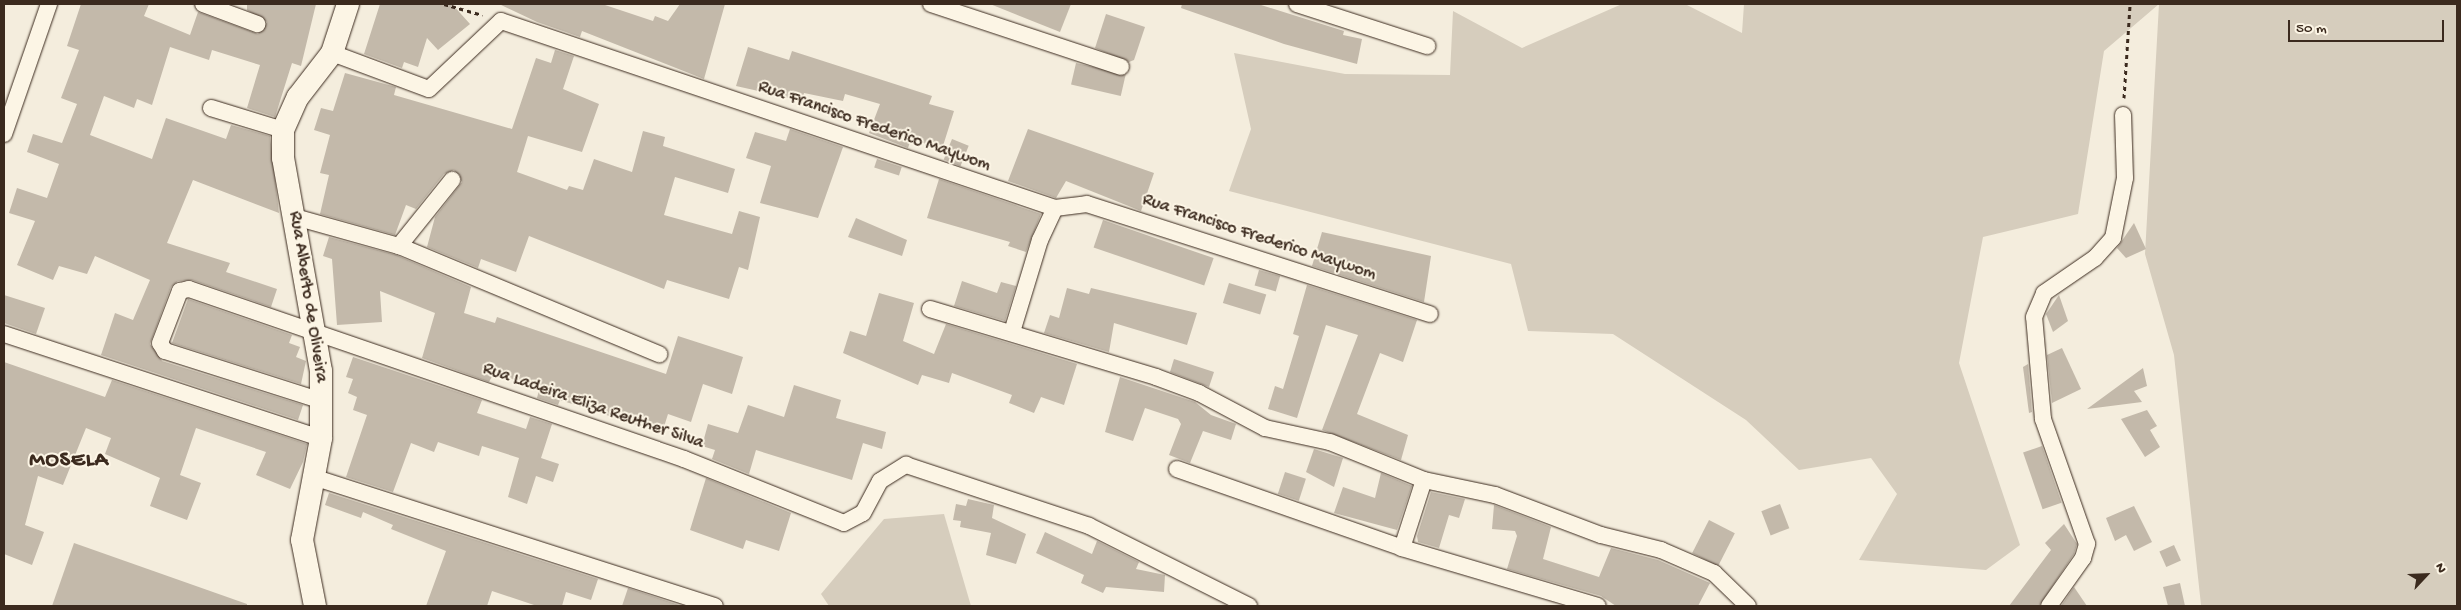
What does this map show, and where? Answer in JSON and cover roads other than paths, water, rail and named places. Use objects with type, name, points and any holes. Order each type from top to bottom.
[{"type":"street","points":[[4,134],[49,4]]},
{"type":"street","points":[[203,4],[257,24]]},
{"type":"street","points":[[211,108],[283,130],[298,97],[332,52],[348,4]]},
{"type":"street","points":[[931,4],[1121,67]]},
{"type":"street","points":[[1297,4],[1427,46]]},
{"type":"street","name":"Rua Francisco Frederico Maywom","points":[[332,52],[429,89],[501,21],[1055,208],[1087,204],[1430,314]]},
{"type":"street","points":[[2049,606],[2083,558],[2087,544],[2043,419],[2034,317],[2044,293],[2095,258],[2113,238],[2125,178],[2123,115]]},
{"type":"street","name":"Rua Alberto de Oliveira","points":[[283,130],[295,217],[317,333],[322,401],[321,438],[302,540],[315,606]]},
{"type":"street","points":[[399,246],[452,180]]},
{"type":"street","points":[[1012,332],[1040,240],[1055,208]]},
{"type":"street","points":[[295,217],[399,246],[659,354]]},
{"type":"street","name":"Rua Ladeira Eliza Reuther Silva","points":[[322,401],[169,353],[160,346],[180,291],[188,289],[684,459],[844,523],[854,521],[880,481],[906,465],[1089,526],[1249,606]]},
{"type":"street","points":[[930,309],[1012,332],[1156,377],[1199,393],[1265,428],[1355,450],[1424,480],[1535,508],[1601,535],[1691,561],[1714,573],[1748,606]]},
{"type":"street","points":[[4,334],[321,438]]},
{"type":"street","points":[[1177,469],[1402,548],[1598,606]]},
{"type":"street","points":[[313,477],[715,606]]},
{"type":"street","points":[[1402,548],[1424,480]]},
{"type":"district","name":"MOSELA","points":[[69,462]]}]
